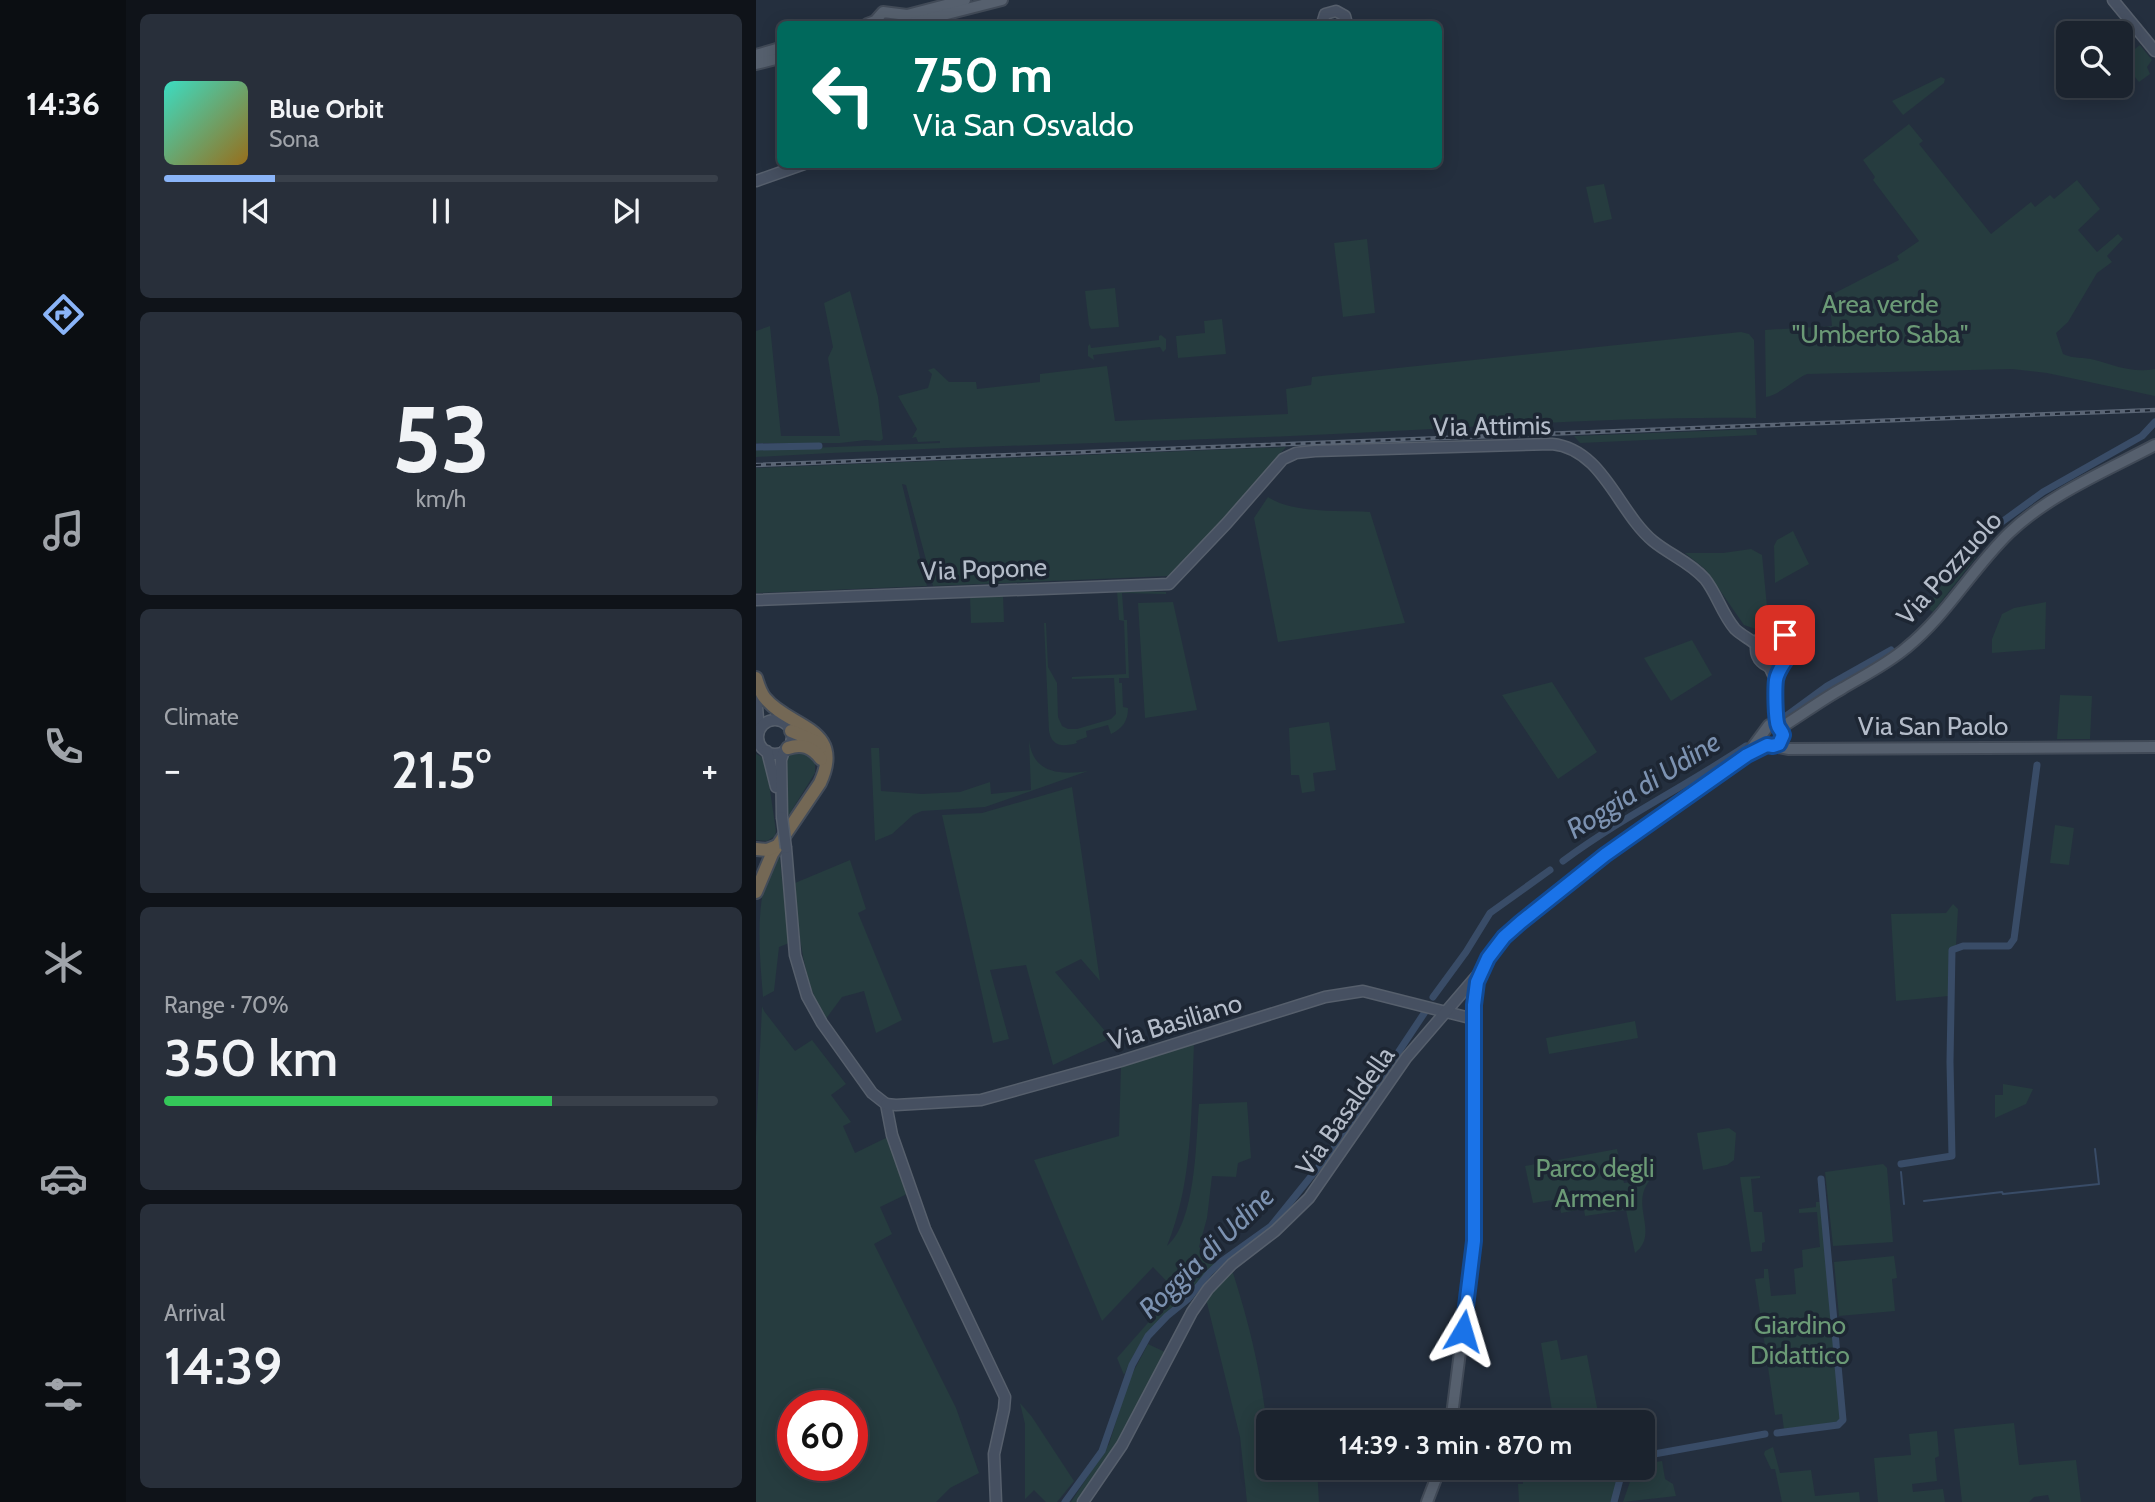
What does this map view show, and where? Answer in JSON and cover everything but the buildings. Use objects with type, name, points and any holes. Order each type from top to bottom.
[{"type":"highway","points":[[756,678],[768,701],[819,736],[826,751],[820,783],[763,872],[756,892]]},
{"type":"highway","points":[[791,731],[819,745],[825,765]]},
{"type":"highway","points":[[786,750],[795,746],[810,748],[825,765]]},
{"type":"highway","points":[[756,849],[781,847]]},
{"type":"main road","points":[[874,21],[883,12],[896,20],[965,0]]},
{"type":"main road","points":[[920,21],[1002,0]]},
{"type":"main road","points":[[756,55],[777,49]]},
{"type":"main road","points":[[756,64],[777,59]]},
{"type":"main road","name":"Via Pozzuolo","points":[[1775,726],[1785,725],[1840,689],[1880,668],[1905,649],[1923,634],[1995,547],[2022,521],[2046,504],[2155,445]]},
{"type":"main road","points":[[1453,1410],[1474,1241],[1474,1018],[1475,991],[1481,970],[1504,937],[1564,886],[1747,755],[1783,737],[1775,726],[1763,730],[1769,742]]},
{"type":"main road","name":"Via San Paolo","points":[[1769,742],[1789,749],[2155,747]]},
{"type":"main road","points":[[1427,1502],[1435,1480]]},
{"type":"street","points":[[1322,21],[1337,0]]},
{"type":"street","points":[[1337,0],[1346,21]]},
{"type":"street","points":[[2113,0],[2155,51]]},
{"type":"street","points":[[1328,12],[1342,13]]},
{"type":"street","points":[[756,181],[793,168]]},
{"type":"street","name":"Via Attimis","points":[[1199,552],[1279,463],[1296,453],[1559,444],[1581,453],[1646,534],[1700,573],[1732,624],[1742,635],[1758,642]]},
{"type":"street","name":"Via Popone","points":[[756,600],[1169,584],[1199,552]]},
{"type":"street","points":[[1775,726],[1776,681],[1782,664],[1791,654],[1791,645],[1780,632],[1773,631],[1766,633],[1758,642],[1758,656],[1769,666],[1776,681]]},
{"type":"street","points":[[1769,666],[1782,664]]},
{"type":"street","points":[[757,698],[791,731],[792,740],[781,760],[781,847],[795,955],[807,996],[822,1023],[873,1093],[886,1104],[892,1135],[934,1253],[1005,1396],[994,1454],[996,1502]]},
{"type":"street","points":[[757,698],[758,736],[781,813]]},
{"type":"street","points":[[758,736],[766,723],[777,720]]},
{"type":"street","points":[[762,750],[774,754],[786,750]]},
{"type":"street","points":[[1445,1011],[1481,970]]},
{"type":"street","name":"Via Basiliano","points":[[886,1104],[981,1100],[1121,1061],[1345,992],[1363,991],[1474,1018]]},
{"type":"street","name":"Via Basaldella","points":[[1083,1502],[1122,1445],[1192,1312],[1208,1289],[1232,1264],[1275,1231],[1309,1198],[1406,1058],[1445,1011]]},
{"type":"green space","points":[[2140,45],[2152,60],[2147,67],[2150,74],[2139,82],[2133,75],[2133,51]]},
{"type":"green space","points":[[1941,77],[1945,79],[1944,83],[1903,115],[1892,101]]},
{"type":"green space","name":"Area verde \"Umberto Saba\"","points":[[1909,124],[1923,141],[1919,144],[1991,234],[2031,202],[2035,207],[2050,195],[2054,199],[2077,180],[2100,209],[2078,230],[2097,252],[2118,234],[2123,239],[2107,256],[2112,262],[2097,273],[2068,322],[2056,333],[2063,354],[2117,367],[2155,369],[2155,396],[2047,373],[2012,369],[1807,374],[1766,397],[1765,330],[1832,326],[1829,296],[1899,260],[1897,256],[1919,241],[1873,180],[1875,177],[1863,160]]},
{"type":"green space","points":[[1604,184],[1612,219],[1594,223],[1586,187]]},
{"type":"green space","points":[[1367,239],[1375,313],[1343,317],[1334,243]]},
{"type":"green space","points":[[1115,288],[1119,327],[1091,329],[1085,291]]},
{"type":"green space","points":[[850,291],[878,397],[883,439],[840,443],[756,443],[756,331],[770,326],[781,436],[840,436],[828,358],[833,347],[824,303]]},
{"type":"green space","points":[[1222,319],[1226,354],[1178,358],[1176,336],[1205,333],[1204,321]]},
{"type":"green space","points":[[1741,332],[1749,334],[1754,340],[1756,418],[1582,421],[1291,436],[756,457],[756,450],[940,443],[918,442],[916,437],[912,438],[917,429],[898,396],[928,388],[932,374],[928,370],[934,368],[949,382],[976,382],[977,389],[1040,382],[1040,374],[1107,366],[1115,421],[1288,414],[1286,389],[1311,385],[1312,377]]},
{"type":"green space","points":[[1161,335],[1166,339],[1166,349],[1163,352],[1160,347],[1093,355],[1094,360],[1088,356],[1090,344],[1091,348],[1159,340]]},
{"type":"green space","points":[[1756,429],[1757,435],[1580,443],[1574,436]]},
{"type":"green space","points":[[1286,447],[1179,569],[1168,576],[933,586],[906,485],[902,484],[927,586],[756,593],[756,468]]},
{"type":"green space","points":[[1268,497],[1303,509],[1370,512],[1405,623],[1278,642],[1254,518]]},
{"type":"green space","points":[[1793,531],[1809,564],[1775,583],[1774,546],[1777,540]]},
{"type":"green space","points":[[1965,548],[1977,556],[1933,612],[1927,608]]},
{"type":"green space","points":[[1751,549],[1762,555],[1768,617],[1767,625],[1759,630],[1744,625],[1705,569],[1685,553],[1723,553]]},
{"type":"green space","points":[[1117,590],[1166,592],[1122,593],[1124,620],[1127,620],[1129,678],[1119,678],[1119,683],[1122,683],[1123,707],[1128,708],[1126,720],[1122,727],[1111,734],[1108,725],[1086,731],[1087,737],[1076,741],[1077,743],[1055,743],[1049,731],[1044,623],[1048,667],[1057,683],[1058,717],[1062,726],[1077,729],[1111,719],[1116,714],[1114,678],[1072,677],[1126,674],[1124,621],[1119,620]]},
{"type":"green space","points":[[1003,595],[1004,622],[971,623],[970,597]]},
{"type":"green space","points":[[1173,602],[1197,710],[1145,718],[1138,603]]},
{"type":"green space","points":[[2046,602],[2045,649],[1992,653],[1992,639],[2002,614],[2014,608]]},
{"type":"green space","points":[[1692,640],[1712,675],[1671,701],[1644,658]]},
{"type":"green space","points":[[1552,682],[1597,752],[1558,779],[1502,695]]},
{"type":"green space","points":[[2060,695],[2092,696],[2090,739],[2057,739]]},
{"type":"green space","points":[[1329,722],[1336,770],[1313,773],[1315,791],[1302,793],[1299,775],[1291,775],[1289,728]]},
{"type":"green space","points":[[1029,740],[1036,760],[1042,766],[1058,772],[1088,771],[985,807],[922,811],[913,815],[892,834],[875,841],[871,748],[879,748],[881,791],[922,794],[960,792],[990,782],[991,794],[1031,790]]},
{"type":"green space","points":[[805,751],[815,759],[815,773],[785,821],[785,759],[790,753]]},
{"type":"green space","points":[[756,754],[766,763],[776,831],[775,836],[767,841],[756,840]]},
{"type":"green space","points":[[1072,787],[1100,981],[1081,959],[1055,972],[1111,1038],[1053,1065],[1026,965],[990,970],[1009,1039],[993,1043],[942,815],[982,813]]},
{"type":"green space","points":[[2055,825],[2074,828],[2069,865],[2050,863]]},
{"type":"green space","points":[[779,851],[789,943],[779,947],[774,991],[763,997],[760,910],[765,882]]},
{"type":"green space","points":[[850,860],[866,909],[858,913],[902,1020],[876,1033],[864,991],[842,997],[825,1020],[811,987],[800,936],[795,883]]},
{"type":"green space","points":[[1953,904],[1958,909],[1956,945],[1951,948],[1949,996],[1896,1001],[1891,914],[1946,913]]},
{"type":"green space","points":[[762,1006],[795,1051],[812,1040],[846,1084],[831,1095],[851,1122],[843,1126],[855,1153],[890,1136],[909,1193],[880,1207],[892,1234],[874,1244],[956,1408],[979,1473],[950,1488],[936,1502],[756,1502],[756,1137]]},
{"type":"green space","points":[[1635,1021],[1638,1038],[1549,1054],[1546,1038]]},
{"type":"green space","points":[[1194,1044],[1186,1172],[1176,1222],[1167,1246],[1177,1234],[1189,1200],[1199,1104],[1247,1102],[1251,1158],[1238,1163],[1236,1177],[1212,1176],[1207,1218],[1199,1247],[1216,1264],[1186,1298],[1150,1332],[1134,1354],[1124,1375],[1117,1358],[1176,1291],[1153,1267],[1102,1321],[1034,1160],[1119,1136],[1121,1066]]},
{"type":"green space","points":[[2003,1084],[2033,1089],[2026,1104],[1995,1118],[1995,1095],[2003,1095]]},
{"type":"green space","points":[[1729,1128],[1736,1133],[1734,1160],[1727,1165],[1703,1170],[1697,1133]]},
{"type":"green space","name":"Parco degli Armeni","points":[[1617,1149],[1624,1183],[1651,1179],[1642,1198],[1645,1237],[1635,1253],[1626,1210],[1585,1216],[1584,1209],[1561,1213],[1559,1199],[1533,1203],[1525,1166]]},
{"type":"green space","points":[[1883,1164],[1887,1168],[1893,1242],[1833,1246],[1825,1172]]},
{"type":"green space","points":[[1760,1176],[1751,1179],[1754,1212],[1762,1212],[1765,1242],[1762,1243],[1762,1251],[1751,1252],[1740,1177]]},
{"type":"green space","name":"Giardino Didattico","points":[[1816,1202],[1822,1202],[1842,1420],[1838,1425],[1784,1430],[1782,1414],[1775,1415],[1755,1279],[1764,1278],[1764,1269],[1768,1269],[1771,1296],[1796,1294],[1794,1269],[1803,1267],[1802,1250],[1820,1247],[1817,1212],[1799,1213],[1799,1209],[1816,1207]]},
{"type":"green space","points":[[1894,1256],[1897,1278],[1892,1279],[1895,1311],[1839,1316],[1834,1262]]},
{"type":"green space","points":[[1232,1270],[1258,1368],[1265,1410],[1256,1410],[1256,1480],[1318,1480],[1319,1502],[1247,1502],[1240,1437],[1206,1299]]},
{"type":"green space","points":[[1557,1340],[1561,1360],[1587,1355],[1598,1410],[1552,1410],[1541,1343]]},
{"type":"green space","points":[[1148,1344],[1167,1353],[1130,1424],[1080,1502],[1071,1502],[1109,1444],[1129,1380]]},
{"type":"green space","points":[[1020,1403],[1074,1481],[1057,1502],[1046,1502],[1034,1490],[1025,1499],[1025,1424]]},
{"type":"green space","points":[[2014,1423],[2019,1465],[2076,1460],[2081,1502],[2050,1502],[2048,1495],[2034,1497],[2029,1502],[1962,1502],[1954,1429]]},
{"type":"green space","points":[[1937,1431],[1937,1481],[1912,1484],[1913,1492],[1943,1489],[1945,1502],[1878,1502],[1874,1458],[1911,1455],[1909,1434]]},
{"type":"green space","points":[[1773,1447],[1780,1473],[1811,1470],[1815,1496],[1859,1492],[1860,1502],[1782,1502],[1775,1469],[1771,1469],[1764,1454]]},
{"type":"green space","points":[[1662,1461],[1665,1479],[1673,1484],[1676,1496],[1623,1502],[1631,1480],[1655,1480],[1655,1462]]},
{"type":"green space","points":[[1523,1480],[1619,1480],[1613,1502],[1519,1502],[1518,1484],[1523,1484]]},
{"type":"waterway","name":"Roggia di Udine","points":[[1984,535],[2043,492],[2142,436],[2155,422]]},
{"type":"waterway","points":[[756,447],[819,446]]},
{"type":"waterway","name":"Roggia di Udine","points":[[1786,716],[1827,686],[1891,650]]},
{"type":"waterway","name":"Roggia di Udine","points":[[1563,861],[1746,746]]},
{"type":"waterway","points":[[1901,1164],[1952,1156],[1952,950],[1963,946],[2009,946],[2014,939],[2037,765]]},
{"type":"waterway","name":"Roggia di Udine","points":[[1433,997],[1490,913],[1550,870]]},
{"type":"waterway","name":"Roggia di Udine","points":[[1065,1502],[1102,1451],[1132,1365],[1148,1336],[1188,1299],[1222,1261],[1271,1226],[1338,1143],[1425,1012]]},
{"type":"waterway","points":[[1924,1201],[2099,1184],[2095,1149]]},
{"type":"waterway","points":[[1901,1172],[1904,1204]]},
{"type":"waterway","points":[[1777,1433],[1838,1425],[1843,1420],[1821,1179]]},
{"type":"waterway","points":[[1655,1454],[1765,1434]]},
{"type":"waterway","points":[[1614,1502],[1620,1480]]},
{"type":"railway","points":[[756,465],[2155,410]]},
{"type":"route","points":[[1463,1331],[1474,1241],[1474,1005],[1481,970],[1504,937],[1570,881],[1747,755],[1767,745],[1779,744],[1783,735],[1778,726],[1776,681],[1782,664],[1791,654],[1790,641],[1785,635]]}]
